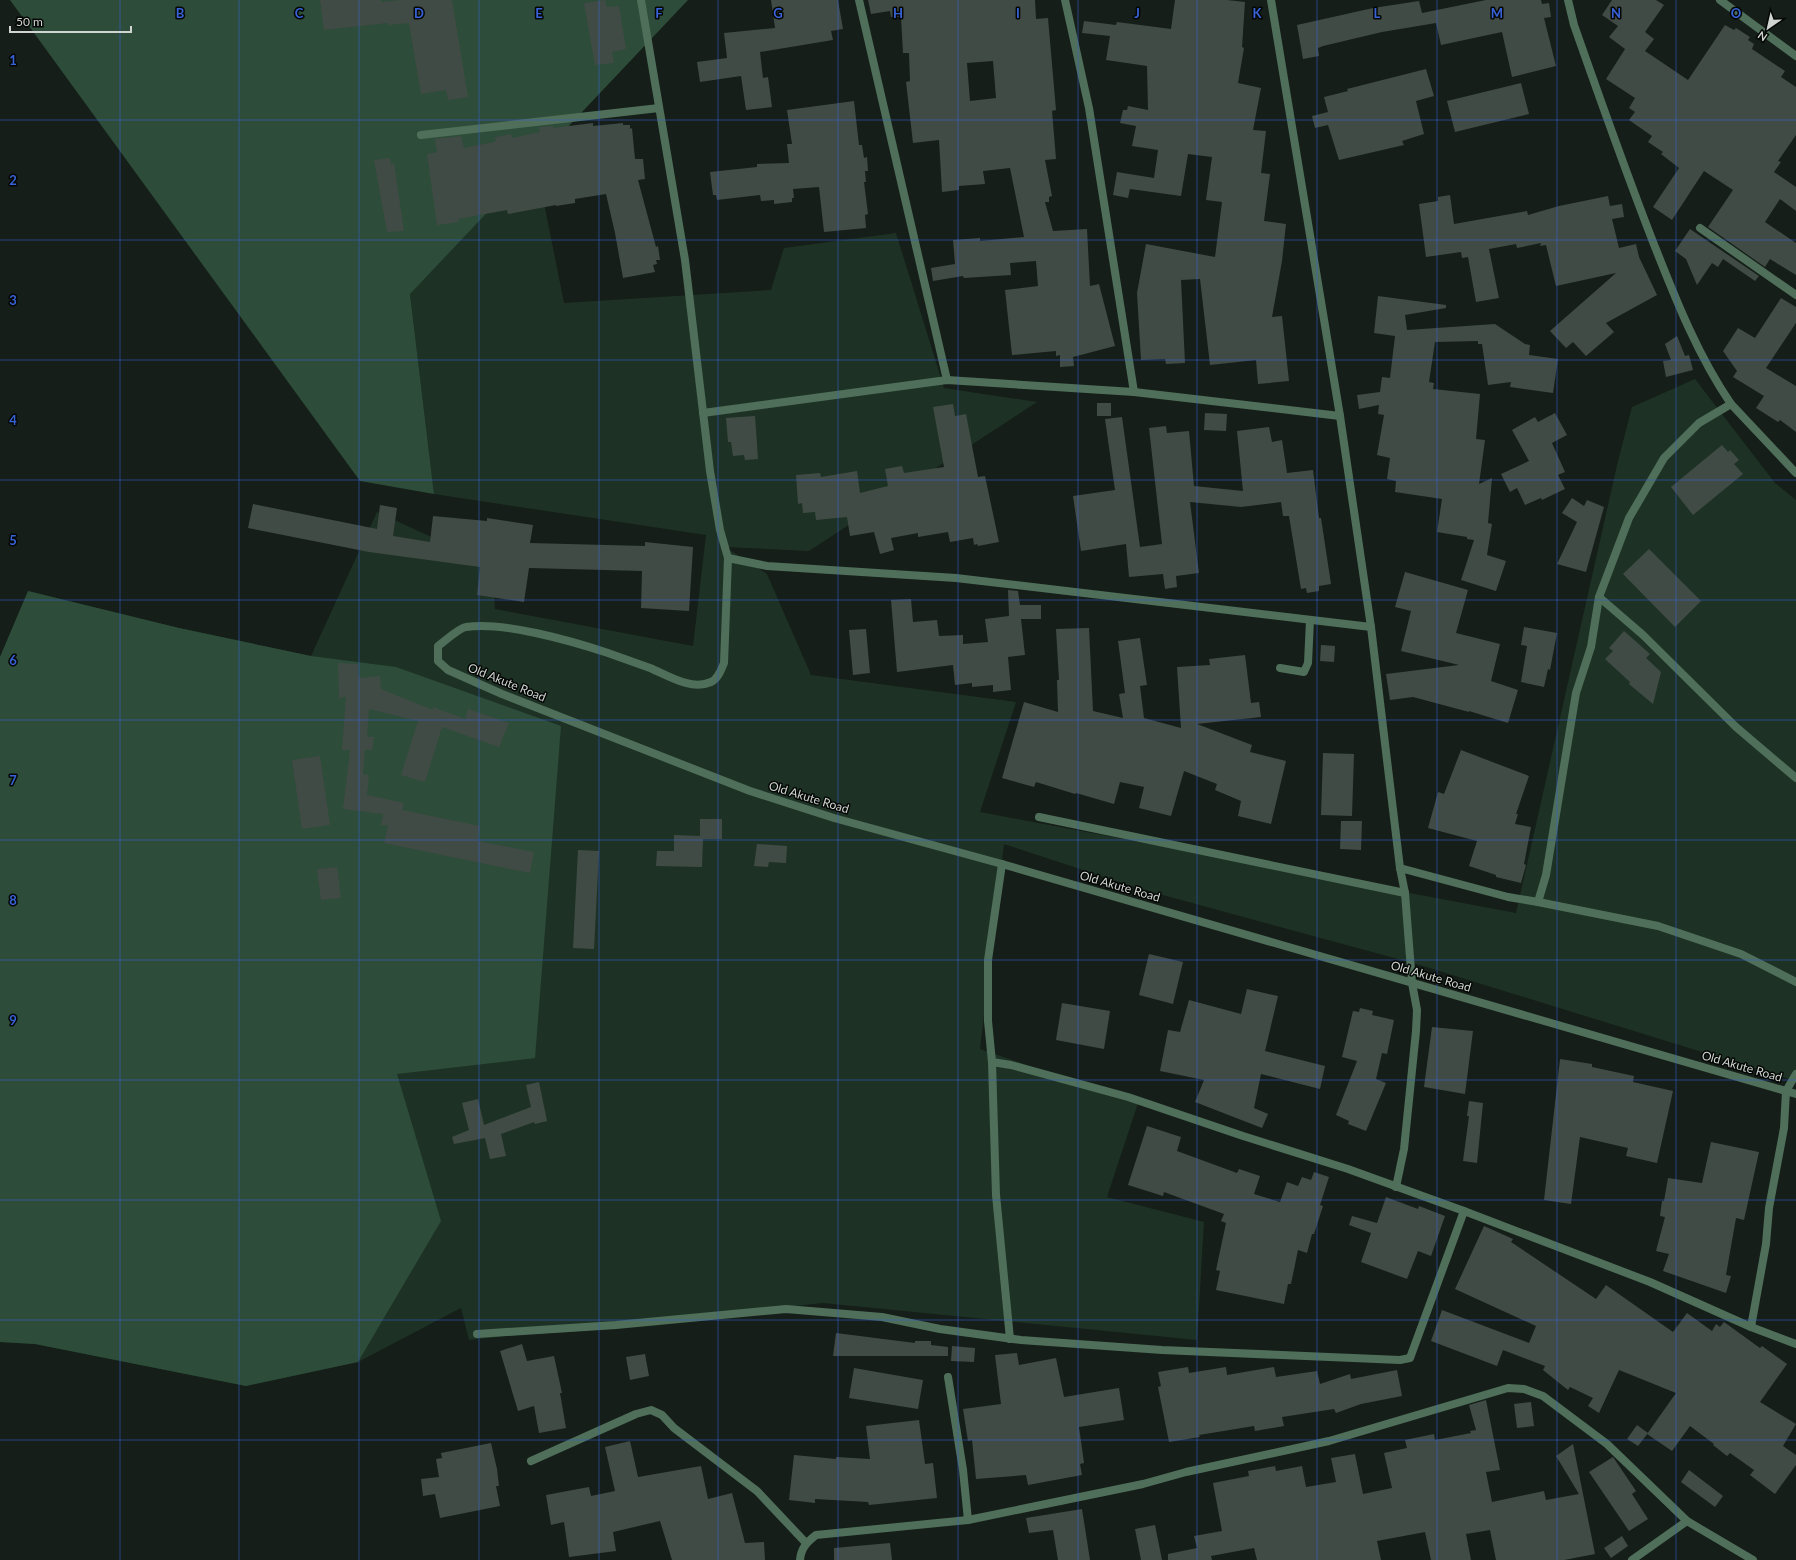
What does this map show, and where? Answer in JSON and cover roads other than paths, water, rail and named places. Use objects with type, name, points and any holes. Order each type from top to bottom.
[{"type":"street","points":[[641,0],[685,260],[710,471],[718,522],[728,558],[767,566],[956,578],[1370,628]]},
{"type":"street","points":[[859,0],[947,380]]},
{"type":"street","points":[[1065,0],[1089,108],[1134,392]]},
{"type":"street","points":[[1271,0],[1340,416],[1370,628],[1400,868],[1405,893],[1412,983],[1416,1010],[1416,1031],[1404,1149],[1396,1187]]},
{"type":"street","points":[[1568,0],[1574,25],[1605,117],[1690,333],[1730,404],[1796,473]]},
{"type":"street","points":[[1720,0],[1796,56]]},
{"type":"street","points":[[421,135],[659,108]]},
{"type":"street","points":[[1700,228],[1796,295]]},
{"type":"street","points":[[704,413],[947,380],[1134,392],[1340,416]]},
{"type":"street","points":[[1538,902],[1546,875],[1576,693],[1591,647],[1599,597],[1629,518],[1664,458],[1699,423],[1730,404]]},
{"type":"street","name":"Old Akute Road","points":[[728,558],[724,663],[719,675],[711,682],[696,684],[679,682],[651,669],[606,652],[539,634],[493,626],[464,627],[438,646],[438,661],[448,670],[502,694],[750,791],[834,818],[1002,864],[1796,1094]]},
{"type":"street","points":[[1599,597],[1632,625],[1736,726],[1796,778]]},
{"type":"street","points":[[1280,668],[1304,672],[1308,663],[1310,620]]},
{"type":"street","points":[[1039,817],[1405,893]]},
{"type":"street","points":[[1002,864],[988,960],[988,1015],[992,1062],[996,1195],[1010,1339]]},
{"type":"street","points":[[1400,868],[1508,897],[1658,926],[1741,954],[1796,982]]},
{"type":"street","points":[[992,1062],[1011,1065],[1128,1097],[1243,1136],[1348,1169],[1464,1211],[1650,1282],[1751,1327],[1796,1344]]},
{"type":"street","points":[[1751,1327],[1766,1244],[1769,1208],[1784,1128],[1786,1091],[1796,1074]]},
{"type":"street","points":[[477,1334],[616,1325],[786,1309],[882,1318],[940,1329],[1010,1339],[1170,1350],[1400,1360],[1410,1358],[1464,1211]]},
{"type":"street","points":[[948,1377],[963,1470],[968,1520]]},
{"type":"street","points":[[800,1560],[800,1554],[806,1543],[816,1535],[968,1520],[1143,1484],[1186,1472],[1329,1441],[1508,1388],[1524,1389],[1543,1396],[1607,1444],[1687,1522],[1753,1560]]},
{"type":"street","points":[[530,1461],[636,1414],[651,1410],[662,1415],[674,1428],[757,1491],[806,1543]]},
{"type":"street","points":[[1632,1560],[1687,1522]]}]
